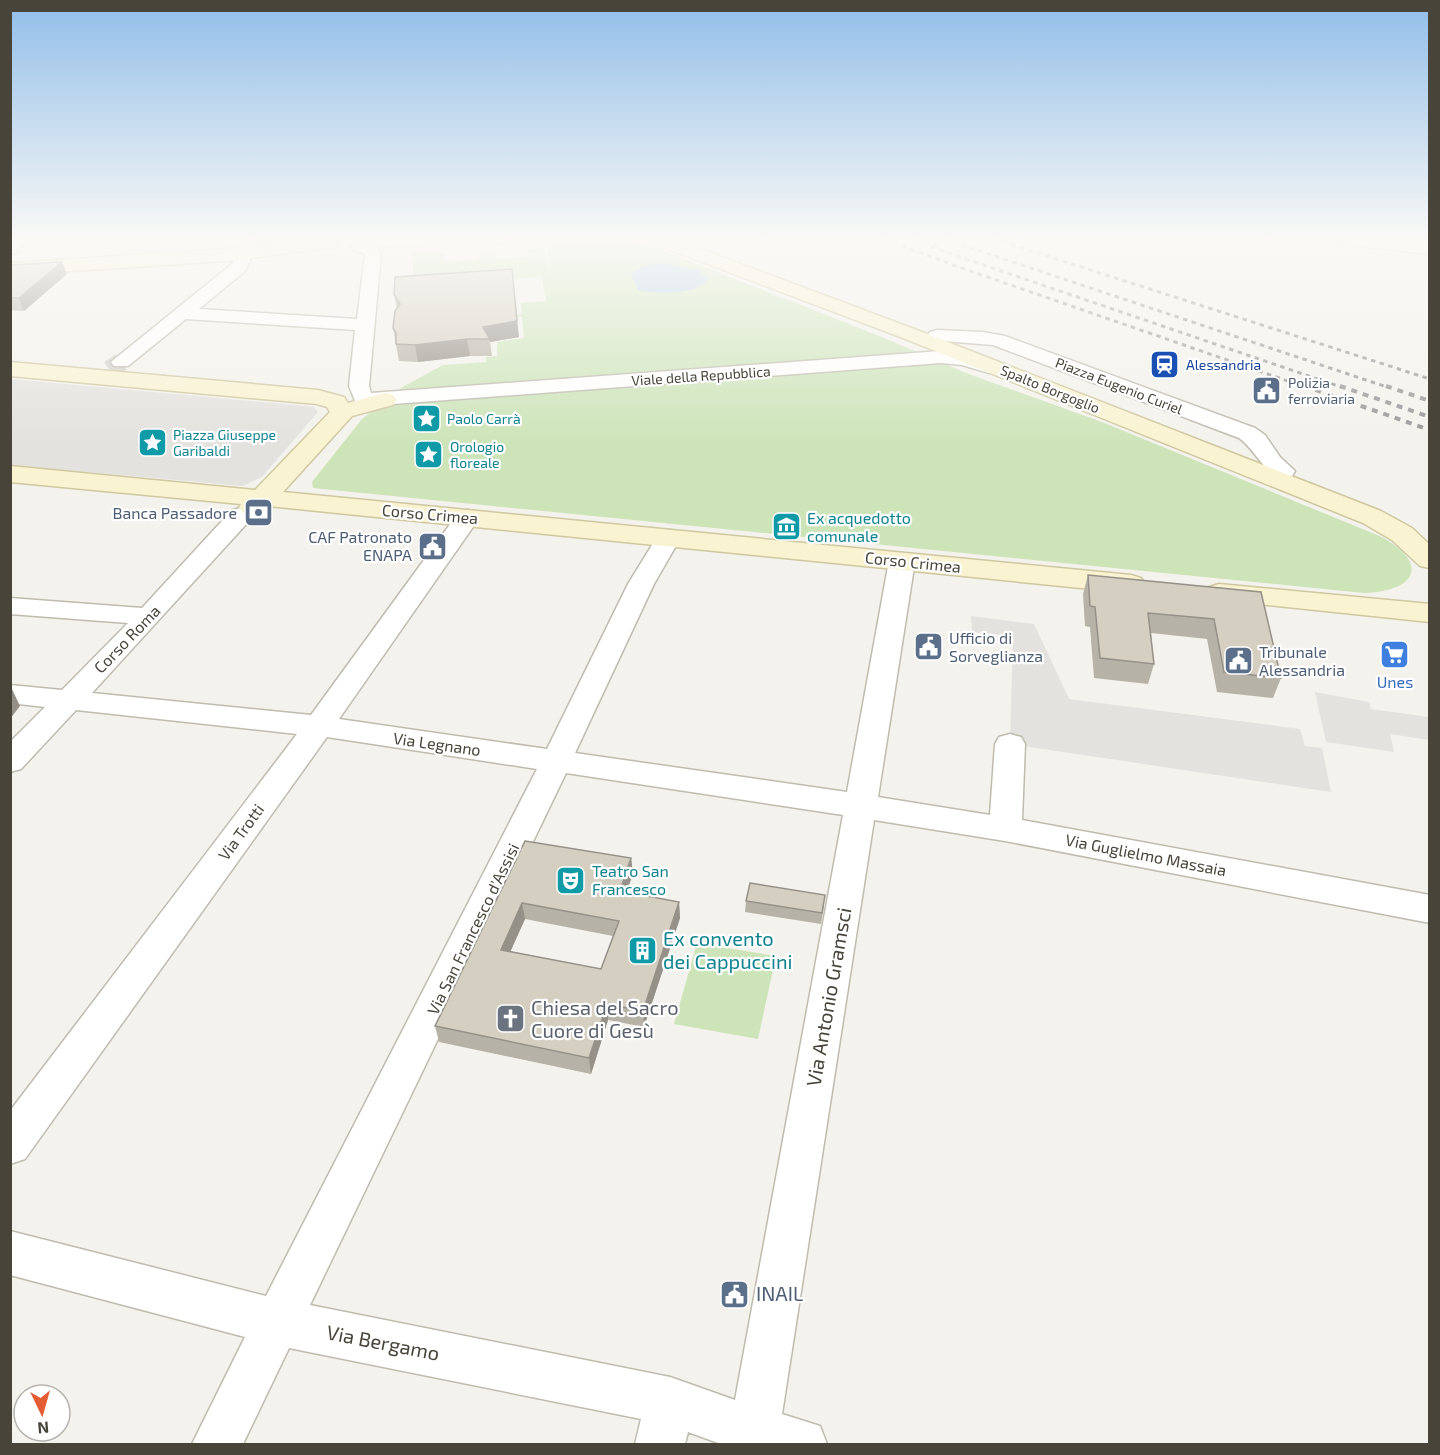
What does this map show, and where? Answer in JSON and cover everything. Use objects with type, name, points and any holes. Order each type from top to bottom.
[{"type":"main road","name":"Spalto Borgoglio","points":[[836,307],[1015,375],[1380,520],[1408,539],[1430,560]]},
{"type":"main road","name":"Spalto Borgoglio","points":[[864,307],[1260,454],[1284,471],[1430,530]]},
{"type":"main road","points":[[10,369],[304,396],[333,400],[340,405],[342,413]]},
{"type":"main road","points":[[252,507],[283,478],[342,413],[354,407],[385,400]]},
{"type":"main road","name":"Corso Crimea","points":[[10,474],[218,494],[252,507],[301,502],[1162,587]]},
{"type":"main road","points":[[283,478],[281,487],[283,495],[301,502]]},
{"type":"main road","points":[[1197,591],[1430,612],[1426,601],[1430,591]]},
{"type":"street","points":[[65,374],[100,375],[116,366],[190,307]]},
{"type":"street","points":[[366,307],[359,386],[363,399],[385,400]]},
{"type":"street","points":[[182,313],[364,325]]},
{"type":"street","name":"Piazza Eugenio Curiel","points":[[938,336],[960,339],[981,337],[998,340],[1169,401],[1247,433],[1255,438],[1260,454]]},
{"type":"street","name":"Viale della Repubblica","points":[[385,400],[942,357],[964,359],[1015,375]]},
{"type":"street","points":[[304,396],[342,396],[353,392],[359,386]]},
{"type":"street","points":[[1220,456],[1243,462],[1260,454]]},
{"type":"street","name":"Corso Roma","points":[[10,761],[252,507]]},
{"type":"street","name":"Via Trotti","points":[[10,1145],[319,726],[468,517]]},
{"type":"street","name":"Via San Francesco d'Assisi","points":[[218,1444],[556,761],[641,584],[669,537]]},
{"type":"street","name":"Via Antonio Gramsci","points":[[753,1438],[902,561]]},
{"type":"street","points":[[10,606],[149,617]]},
{"type":"street","name":"Via Legnano","points":[[10,694],[319,726],[861,806]]},
{"type":"street","points":[[1005,829],[1010,744]]},
{"type":"street","name":"Via Guglielmo Massaia","points":[[861,806],[1005,829],[1430,909]]},
{"type":"street","name":"Via Bergamo","points":[[10,1253],[665,1423],[802,1444]]},
{"type":"green space","points":[[521,307],[806,307],[966,373],[1102,422],[1382,537],[1407,557],[1411,566],[1410,575],[1405,582],[1395,587],[1364,593],[313,488],[312,482],[362,419],[404,386],[443,365],[486,362],[486,357],[497,356],[497,342],[524,338],[522,317],[510,316],[510,314],[522,314]]},
{"type":"green space","points":[[697,943],[776,956],[758,1039],[674,1024]]},
{"type":"shaded area","name":"Piazza Giuseppe Garibaldi","points":[[10,379],[306,406],[314,407],[318,412],[262,477],[243,486],[11,465]]},
{"type":"shaded area","points":[[971,616],[1034,624],[1069,699],[1300,729],[1305,746],[1322,748],[1331,792],[1010,744],[1013,636],[972,632]]},
{"type":"shaded area","points":[[1315,692],[1369,702],[1371,709],[1429,717],[1429,740],[1390,734],[1394,752],[1326,742]]},
{"type":"building","points":[[398,307],[516,307],[517,321],[483,327],[490,339],[467,339],[415,345],[396,344],[396,333],[393,328],[395,311]]},
{"type":"building","points":[[1088,575],[1261,592],[1281,678],[1224,672],[1214,619],[1148,613],[1154,664],[1100,658],[1095,607],[1090,606]]},
{"type":"building","points":[[525,841],[631,858],[620,891],[679,902],[643,1011],[607,1004],[589,1058],[435,1026]],"holes":[[[522,903],[619,921],[601,969],[501,950]]]},
{"type":"building","points":[[750,883],[825,895],[822,913],[746,901]]},
{"type":"tunnel","points":[[110,370],[121,362]]},
{"type":"railway","points":[[1074,307],[1308,388]]},
{"type":"railway","points":[[1106,307],[1344,388]]},
{"type":"railway","points":[[1147,307],[1390,388]]},
{"type":"railway","points":[[1205,307],[1430,379]]},
{"type":"railway","points":[[1304,386],[1430,430]]},
{"type":"railway","points":[[1340,386],[1430,417]]},
{"type":"railway","points":[[1386,386],[1430,401]]},
{"type":"place","name":"Alessandria","points":[[1165,365]]},
{"type":"place","name":"Polizia ferroviaria","points":[[1267,391]]},
{"type":"place","name":"Paolo Carrà","points":[[426,419]]},
{"type":"place","name":"Piazza Giuseppe Garibaldi","points":[[152,443]]},
{"type":"place","name":"Orologio floreale","points":[[429,455]]},
{"type":"place","name":"Banca Passadore","points":[[258,513]]},
{"type":"place","name":"Ex acquedotto comunale","points":[[786,527]]},
{"type":"place","name":"CAF Patronato ENAPA","points":[[433,546]]},
{"type":"place","name":"Ufficio di Sorveglianza","points":[[928,647]]},
{"type":"place","name":"Unes","points":[[1395,654]]},
{"type":"place","name":"Tribunale Alessandria","points":[[1238,661]]},
{"type":"place","name":"Teatro San Francesco","points":[[571,880]]},
{"type":"place","name":"Ex convento dei Cappuccini","points":[[642,950]]},
{"type":"place","name":"Chiesa del Sacro Cuore di Gesù","points":[[510,1019]]},
{"type":"place","name":"INAIL","points":[[735,1294]]}]
